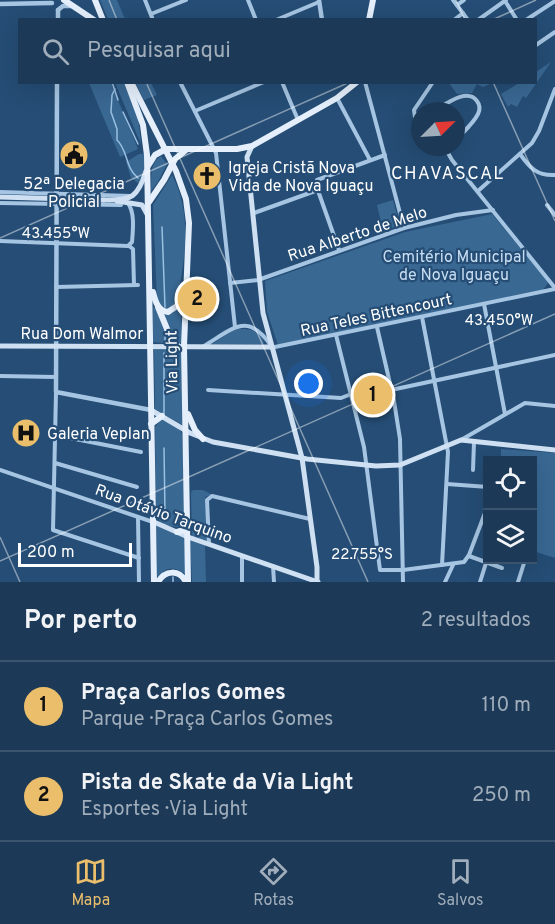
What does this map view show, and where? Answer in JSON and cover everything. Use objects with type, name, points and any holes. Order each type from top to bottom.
[{"type":"main road","points":[[64,0],[91,18]]},
{"type":"main road","points":[[95,0],[102,18]]},
{"type":"main road","points":[[369,18],[373,0]]},
{"type":"main road","points":[[86,15],[95,13],[98,7]]},
{"type":"main road","name":"Via Light","points":[[130,84],[166,149],[183,190],[189,223],[190,252],[181,346],[186,408],[187,582]]},
{"type":"main road","name":"Via Light","points":[[130,84],[144,130],[149,203],[151,424],[156,582]]},
{"type":"main road","points":[[130,199],[141,189],[147,169],[155,154],[166,149],[215,150],[252,146],[344,94],[356,84]]},
{"type":"main road","points":[[252,146],[247,157],[254,213],[258,280],[265,323],[302,458],[317,582]]},
{"type":"main road","points":[[237,149],[247,157]]},
{"type":"main road","points":[[149,203],[172,164],[179,154],[186,150]]},
{"type":"main road","points":[[0,197],[130,199],[143,206],[149,220]]},
{"type":"main road","points":[[149,269],[156,304],[172,341],[181,346]]},
{"type":"main road","points":[[156,304],[164,311],[175,309],[187,278]]},
{"type":"main road","name":"Rua Dom Walmor","points":[[0,346],[272,347]]},
{"type":"main road","points":[[186,408],[194,428],[203,439]]},
{"type":"main road","points":[[151,411],[203,439],[302,458],[368,465],[400,465],[461,440],[555,450]]},
{"type":"main road","points":[[151,424],[162,416]]},
{"type":"main road","name":"Rua Otávio Tarquino","points":[[153,522],[188,537],[317,582]]},
{"type":"main road","points":[[177,531],[184,530],[188,523]]},
{"type":"main road","points":[[156,582],[164,574],[173,572],[180,574],[187,582]]},
{"type":"street","points":[[145,0],[152,17],[186,0]]},
{"type":"street","points":[[248,0],[255,18]]},
{"type":"street","points":[[453,0],[467,18]]},
{"type":"street","points":[[456,5],[464,0]]},
{"type":"street","points":[[481,18],[506,0],[516,18]]},
{"type":"street","points":[[281,18],[319,1],[322,18]]},
{"type":"street","points":[[529,18],[555,1]]},
{"type":"street","points":[[0,4],[54,2],[58,10],[58,18]]},
{"type":"street","points":[[58,10],[63,6],[71,6]]},
{"type":"street","points":[[457,18],[463,13]]},
{"type":"street","points":[[537,44],[555,32]]},
{"type":"street","points":[[57,84],[53,530],[139,558]]},
{"type":"street","points":[[181,84],[215,150],[235,327]]},
{"type":"street","points":[[195,111],[259,84]]},
{"type":"street","points":[[283,84],[297,120]]},
{"type":"street","points":[[357,84],[385,155],[404,228]]},
{"type":"street","points":[[419,102],[432,84]]},
{"type":"street","points":[[478,191],[536,138],[555,89]]},
{"type":"street","points":[[452,102],[466,96],[477,101],[480,108],[478,114],[465,129]]},
{"type":"street","points":[[337,98],[370,160]]},
{"type":"street","points":[[520,154],[540,175],[555,175]]},
{"type":"street","points":[[339,250],[316,182],[318,179],[385,155]]},
{"type":"street","points":[[450,156],[555,288]]},
{"type":"street","points":[[254,213],[318,190]]},
{"type":"street","points":[[0,192],[56,193],[130,199],[132,241],[128,246]]},
{"type":"street","points":[[0,202],[121,205]]},
{"type":"street","points":[[547,205],[555,215]]},
{"type":"street","name":"Rua Alberto de Melo","points":[[230,283],[258,280],[404,228],[456,215],[493,210]]},
{"type":"street","points":[[0,241],[128,246],[133,249],[136,285],[56,287]]},
{"type":"street","name":"Rua Teles Bittencourt","points":[[272,347],[377,327],[555,288]]},
{"type":"street","points":[[484,304],[505,414]]},
{"type":"street","points":[[422,317],[448,446],[442,565]]},
{"type":"street","points":[[204,346],[235,327],[241,326],[261,331],[272,347]]},
{"type":"street","points":[[377,327],[399,429],[403,582]]},
{"type":"street","points":[[336,335],[368,465],[378,567],[382,571],[403,570],[464,562],[469,555],[486,510]]},
{"type":"street","points":[[391,390],[555,355]]},
{"type":"street","points":[[0,376],[56,377]]},
{"type":"street","points":[[208,390],[336,399],[390,383]]},
{"type":"street","points":[[56,392],[151,411]]},
{"type":"street","points":[[461,440],[528,403],[555,406]]},
{"type":"street","points":[[55,435],[141,452]]},
{"type":"street","points":[[473,470],[474,442]]},
{"type":"street","points":[[55,463],[136,487]]},
{"type":"street","name":"Rua Otávio Tarquino","points":[[0,470],[153,522]]},
{"type":"street","points":[[447,484],[483,487]]},
{"type":"street","points":[[209,544],[207,500],[212,496],[310,519]]},
{"type":"street","points":[[138,517],[140,582]]},
{"type":"street","points":[[242,555],[243,582]]},
{"type":"street","points":[[469,555],[483,562]]},
{"type":"street","points":[[445,582],[454,564]]},
{"type":"street","points":[[480,582],[486,564]]},
{"type":"street","points":[[489,564],[501,568]]},
{"type":"street","points":[[519,582],[524,564]]},
{"type":"street","points":[[273,566],[274,582]]},
{"type":"green space","points":[[100,0],[117,0],[125,18],[108,18]]},
{"type":"green space","points":[[551,62],[537,82],[537,71]]},
{"type":"green space","points":[[89,84],[111,84],[138,149],[120,157]]},
{"type":"green space","points":[[115,84],[125,84],[138,116],[141,144]]},
{"type":"green space","points":[[136,84],[152,84],[157,95],[144,100]]},
{"type":"green space","points":[[450,84],[477,84],[472,93],[457,94]]},
{"type":"green space","points":[[517,84],[536,84],[526,98],[523,96],[517,107],[511,104],[508,107],[501,94]]},
{"type":"green space","points":[[139,154],[145,154],[145,158],[143,173],[138,183],[131,178],[126,162]]},
{"type":"green space","points":[[161,156],[167,164],[151,191],[153,167]]},
{"type":"green space","points":[[172,175],[183,206],[185,238],[176,303],[168,309],[162,308],[157,300],[153,205]]},
{"type":"green space","points":[[393,200],[400,225],[383,231],[377,205]]},
{"type":"green space","name":"Cemitério Municipal de Nova Iguaçu","points":[[492,214],[546,279],[548,283],[543,290],[278,345],[267,312],[265,281],[405,232]]},
{"type":"green space","points":[[181,303],[182,343],[177,343],[164,314],[173,313]]},
{"type":"green space","points":[[153,306],[158,312],[172,344],[153,342]]},
{"type":"green space","points":[[236,329],[257,333],[263,339],[264,344],[212,344]]},
{"type":"green space","points":[[154,349],[182,349],[184,426],[155,409]]},
{"type":"green space","points":[[387,386],[390,397],[359,404],[357,393]]},
{"type":"green space","points":[[161,420],[173,424],[182,434],[186,522],[179,527],[166,525],[156,517],[155,427]]},
{"type":"green space","points":[[501,449],[555,453],[555,558],[537,552],[537,456],[501,456]]},
{"type":"green space","points":[[203,490],[213,495],[205,497],[208,542],[192,537],[191,492]]},
{"type":"green space","points":[[156,525],[184,537],[186,575],[171,568],[157,577]]},
{"type":"green space","points":[[190,539],[205,545],[206,582],[192,582]]},
{"type":"waterway","points":[[113,84],[118,100]]},
{"type":"waterway","points":[[115,89],[112,95],[111,112],[117,129],[117,140],[138,178]]},
{"type":"waterway","points":[[123,112],[138,144]]},
{"type":"waterway","points":[[162,227],[165,307]]},
{"type":"waterway","points":[[165,329],[165,341]]},
{"type":"waterway","points":[[164,353],[164,414]]},
{"type":"waterway","points":[[164,448],[165,513]]},
{"type":"waterway","points":[[173,577],[173,582]]},
{"type":"place","name":"52ª Delegacia Policial","points":[[74,155]]},
{"type":"place","name":"Igreja Cristã Nova Vida de Nova Iguaçu","points":[[207,176]]},
{"type":"place","name":"Pista de Skate da Via Light","points":[[197,299]]},
{"type":"place","name":"Praça Carlos Gomes","points":[[373,395]]},
{"type":"place","name":"Galeria Veplan","points":[[26,433]]},
{"type":"district","name":"CHAVASCAL","points":[[448,173]]}]
